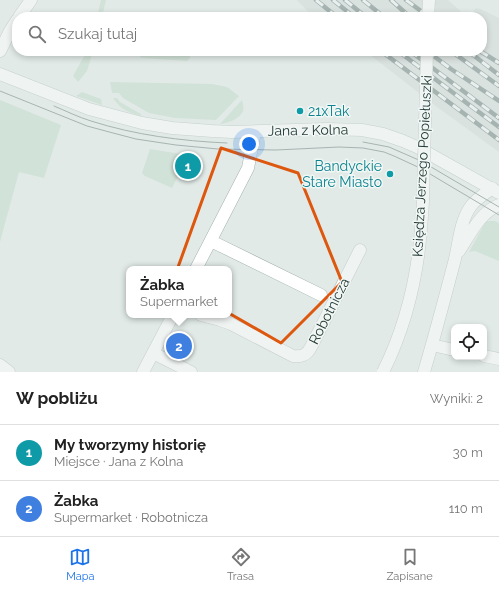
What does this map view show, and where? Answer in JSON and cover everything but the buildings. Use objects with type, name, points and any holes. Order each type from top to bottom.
[{"type":"street","points":[[23,12],[31,0]]},
{"type":"street","points":[[428,12],[429,0]]},
{"type":"street","points":[[0,51],[12,28]]},
{"type":"street","name":"Księdza Jerzego Popiełuszki","points":[[383,372],[398,339],[406,315],[418,255],[422,216],[427,56]]},
{"type":"street","name":"Jana z Kolna","points":[[0,74],[89,109],[142,123],[172,128],[255,132],[344,129],[379,133],[403,141],[495,190]]},
{"type":"street","points":[[198,266],[248,168],[255,132]]},
{"type":"street","points":[[424,372],[456,257],[464,220],[470,206],[475,200],[495,190]]},
{"type":"street","points":[[456,257],[484,215],[490,209],[499,205]]},
{"type":"street","name":"Robotnicza","points":[[211,241],[322,296]]},
{"type":"street","name":"Robotnicza","points":[[212,318],[231,324],[293,356],[302,356],[306,354],[311,347],[360,250]]},
{"type":"street","points":[[143,372],[171,318]]},
{"type":"street","points":[[432,346],[451,349]]},
{"type":"street","points":[[153,353],[191,372]]},
{"type":"street","points":[[487,357],[499,359]]},
{"type":"street","points":[[0,365],[9,372]]},
{"type":"highlighted area","points":[[221,148],[298,173],[342,282],[281,343],[173,281]]},
{"type":"shaded area","points":[[297,0],[448,0],[461,12],[308,12]]},
{"type":"shaded area","points":[[476,8],[487,12],[473,12]]},
{"type":"shaded area","points":[[487,12],[499,18],[499,152],[437,107],[371,56],[487,56]]},
{"type":"green space","points":[[101,0],[106,0],[103,12],[98,12]]},
{"type":"green space","points":[[84,56],[92,56],[87,71],[78,82],[73,76]]},
{"type":"green space","points":[[190,56],[190,58],[187,61],[140,57]]},
{"type":"green space","points":[[110,82],[212,84],[227,87],[239,96],[216,120],[175,118],[149,113],[123,98],[119,93],[112,93]]},
{"type":"green space","points":[[82,92],[101,99],[102,105],[76,96]]},
{"type":"green space","points":[[113,98],[117,98],[120,102],[141,114],[141,116],[125,110]]},
{"type":"green space","points":[[0,100],[61,125],[44,178],[19,172],[0,242]]},
{"type":"green space","points":[[242,100],[243,111],[241,114],[230,122],[220,124]]},
{"type":"green space","points":[[150,149],[181,154],[179,174],[172,188],[145,176],[142,173]]},
{"type":"green space","points":[[486,221],[495,221],[499,223],[499,261],[475,251],[469,252]]},
{"type":"tram line","points":[[0,91],[87,126],[136,139],[218,149],[276,150],[339,147],[363,148],[384,152],[420,168],[499,215]]},
{"type":"tram line","points":[[54,106],[86,119],[141,134],[193,141],[227,143]]},
{"type":"tram line","points":[[363,142],[389,147],[421,161],[499,207]]},
{"type":"railway","points":[[316,0],[331,12]]},
{"type":"railway","points":[[333,0],[348,12]]},
{"type":"railway","points":[[345,0],[360,12]]},
{"type":"railway","points":[[363,0],[378,12]]},
{"type":"railway","points":[[391,0],[404,12]]},
{"type":"railway","points":[[406,0],[422,12]]},
{"type":"railway","points":[[487,55],[499,63]]},
{"type":"railway","points":[[388,56],[499,140]]},
{"type":"railway","points":[[405,56],[499,127]]},
{"type":"railway","points":[[417,56],[499,118]]},
{"type":"railway","points":[[434,56],[499,101]]},
{"type":"railway","points":[[458,56],[499,86]]},
{"type":"railway","points":[[474,56],[499,75]]},
{"type":"place","name":"21xTak","points":[[300,111]]},
{"type":"place","name":"My tworzymy historię","points":[[188,166]]},
{"type":"place","name":"Bandyckie Stare Miasto","points":[[390,174]]},
{"type":"place","name":"Żabka","points":[[179,346]]}]
